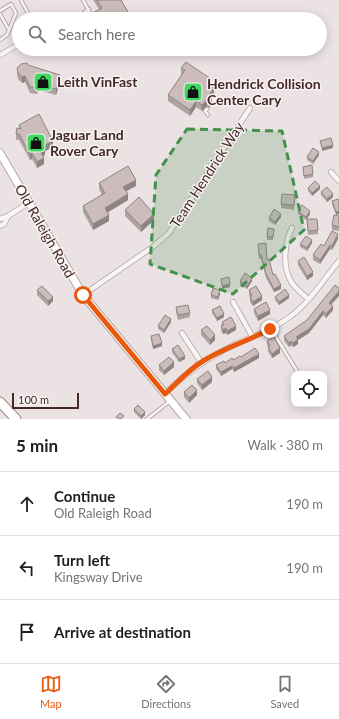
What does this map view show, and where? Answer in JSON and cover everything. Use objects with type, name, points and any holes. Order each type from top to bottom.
[{"type":"highway","points":[[0,402],[16,419]]},
{"type":"street","points":[[0,55],[12,48]]},
{"type":"street","name":"Team Hendrick Way","points":[[83,295],[150,250],[169,233],[250,108]]},
{"type":"street","name":"Old Raleigh Road","points":[[0,153],[83,295],[186,419]]},
{"type":"street","points":[[331,172],[339,181]]},
{"type":"street","points":[[0,219],[8,216],[28,203]]},
{"type":"street","points":[[0,226],[4,224],[8,216]]},
{"type":"street","points":[[292,228],[286,240],[287,269],[293,284],[308,298]]},
{"type":"street","points":[[165,394],[189,371],[201,362],[252,336],[270,329],[292,315],[339,261]]},
{"type":"street","points":[[233,302],[252,336]]},
{"type":"street","points":[[182,333],[201,362]]},
{"type":"lane","points":[[21,0],[26,12]]},
{"type":"lane","points":[[83,0],[90,11],[88,12]]},
{"type":"lane","points":[[0,11],[12,4],[16,12]]},
{"type":"lane","points":[[0,14],[9,30]]},
{"type":"lane","points":[[0,40],[7,35],[12,23]]},
{"type":"lane","points":[[212,101],[213,99],[217,103]]},
{"type":"lane","points":[[207,110],[205,111],[208,115]]},
{"type":"lane","points":[[270,329],[297,371]]},
{"type":"lane","points":[[147,419],[170,401]]},
{"type":"highlighted area","points":[[187,129],[282,131],[304,230],[233,294],[150,264],[156,175]]},
{"type":"building","points":[[97,0],[121,0],[128,12],[95,12],[102,8]]},
{"type":"building","name":"Hendrick Collision Center Cary","points":[[186,62],[211,79],[208,84],[214,88],[209,95],[212,98],[209,102],[207,100],[202,105],[196,101],[190,110],[168,95],[185,70],[181,68]]},
{"type":"building","name":"Leith VinFast","points":[[27,63],[28,65],[60,75],[56,89],[38,84],[37,88],[30,87],[25,76],[22,77],[18,73],[17,68],[21,64]]},
{"type":"building","name":"Jaguar Land Rover Cary","points":[[39,114],[53,141],[43,146],[45,149],[40,151],[44,158],[37,162],[32,153],[30,154],[19,134],[16,134],[17,128],[21,129],[19,125]]},
{"type":"building","points":[[331,138],[333,145],[322,148],[320,141]]},
{"type":"building","points":[[313,148],[319,152],[313,161],[307,157]]},
{"type":"building","points":[[312,165],[313,174],[304,176],[303,167]]},
{"type":"building","points":[[128,166],[136,180],[123,187],[128,194],[105,208],[109,215],[93,224],[83,206],[105,193],[99,183]]},
{"type":"building","points":[[315,181],[320,186],[312,193],[308,188]]},
{"type":"building","points":[[327,187],[333,194],[327,199],[321,192]]},
{"type":"building","points":[[282,194],[295,195],[294,205],[281,204]]},
{"type":"building","points":[[139,197],[154,214],[141,226],[125,210]]},
{"type":"building","points":[[338,199],[339,211],[336,212],[332,201]]},
{"type":"building","points":[[302,205],[310,211],[306,217],[298,211]]},
{"type":"building","points":[[274,209],[281,214],[275,222],[269,218]]},
{"type":"building","points":[[334,215],[339,216],[339,227],[332,225]]},
{"type":"building","points":[[307,219],[317,219],[318,230],[308,231]]},
{"type":"building","points":[[268,228],[274,229],[273,237],[267,237]]},
{"type":"building","points":[[332,231],[338,234],[332,246],[330,245],[320,260],[313,255],[321,244],[324,246]]},
{"type":"building","points":[[306,236],[312,240],[307,248],[300,244]]},
{"type":"building","points":[[266,243],[267,259],[269,259],[273,275],[275,274],[281,285],[274,289],[266,274],[261,255],[259,255],[258,244]]},
{"type":"building","points":[[304,257],[313,272],[307,276],[298,261]]},
{"type":"building","points":[[245,273],[252,278],[247,286],[240,281]]},
{"type":"building","points":[[229,277],[230,284],[222,286],[221,279]]},
{"type":"building","points":[[335,285],[339,288],[339,291],[329,303],[333,306],[326,314],[323,311],[309,329],[296,337],[298,339],[293,343],[291,341],[289,343],[284,336],[307,320]]},
{"type":"building","points":[[42,286],[53,297],[48,301],[37,290]]},
{"type":"building","points":[[256,286],[262,296],[253,302],[250,297],[252,296],[249,290]]},
{"type":"building","points":[[213,288],[220,290],[218,297],[211,295]]},
{"type":"building","points":[[285,289],[289,295],[279,302],[275,297]]},
{"type":"building","points":[[266,302],[270,310],[258,316],[254,309]]},
{"type":"building","points":[[188,305],[190,313],[178,315],[176,307]]},
{"type":"building","points":[[220,306],[224,314],[217,318],[212,310]]},
{"type":"building","points":[[165,315],[171,319],[164,330],[158,326]]},
{"type":"building","points":[[231,317],[236,326],[227,331],[226,328],[223,330],[221,326],[224,325],[222,322]]},
{"type":"building","points":[[207,326],[215,335],[210,340],[201,330]]},
{"type":"building","points":[[159,334],[162,343],[153,346],[151,336]]},
{"type":"building","points":[[274,337],[280,348],[272,354],[268,347],[270,346],[267,341]]},
{"type":"building","points":[[178,345],[185,356],[179,359],[172,349]]},
{"type":"building","points":[[255,348],[259,354],[234,368],[232,366],[221,372],[216,365],[224,361],[225,363],[232,358],[233,360],[240,356],[241,357]]},
{"type":"building","points":[[169,357],[174,362],[164,371],[159,365]]},
{"type":"building","points":[[208,371],[212,377],[202,385],[197,379]]},
{"type":"building","points":[[192,385],[197,390],[189,398],[184,392]]},
{"type":"building","points":[[138,405],[145,412],[141,416],[134,409]]},
{"type":"building","points":[[120,413],[124,416],[119,419],[116,417]]},
{"type":"place","name":"Leith VinFast","points":[[43,82]]},
{"type":"place","name":"Hendrick Collision Center Cary","points":[[193,92]]},
{"type":"place","name":"Jaguar Land Rover Cary","points":[[36,143]]},
{"type":"route","points":[[83,295],[165,394],[180,379],[201,362],[252,336],[270,329]]}]
